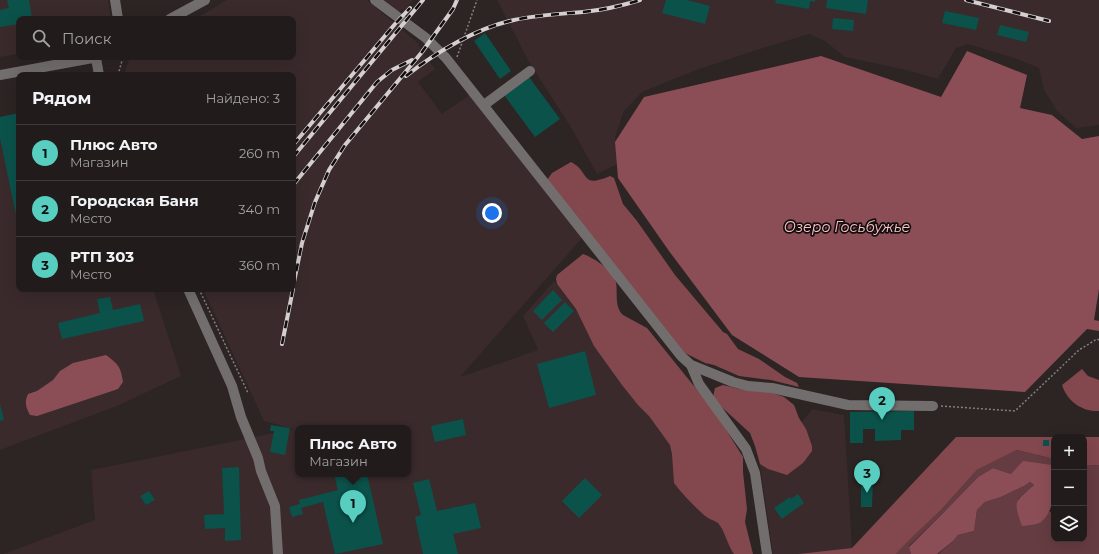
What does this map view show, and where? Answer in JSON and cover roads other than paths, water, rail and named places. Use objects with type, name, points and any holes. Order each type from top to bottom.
[{"type":"street","points":[[115,0],[118,16]]},
{"type":"street","points":[[176,16],[205,0]]},
{"type":"street","points":[[375,0],[426,38],[454,67],[681,356],[691,365],[732,382],[748,386],[772,388],[848,405],[933,406]]},
{"type":"street","points":[[17,72],[86,60]]},
{"type":"street","points":[[97,60],[99,72]]},
{"type":"street","points":[[484,105],[530,71]]},
{"type":"street","points":[[0,75],[16,72]]},
{"type":"street","points":[[189,292],[232,386],[241,417],[258,458],[261,471],[275,506],[278,554]]},
{"type":"street","points":[[691,365],[699,384],[746,450],[755,473],[767,554]]},
{"type":"water","name":"Озеро Госьбужье","points":[[967,51],[1027,75],[1020,108],[1052,115],[1082,139],[1099,136],[1099,289],[1094,320],[1099,321],[1099,331],[1087,329],[1025,392],[799,377],[732,335],[669,251],[618,178],[615,142],[644,97],[821,56],[941,97]]},
{"type":"water","points":[[106,355],[120,369],[123,382],[118,389],[37,416],[30,415],[26,405],[28,394],[37,391],[53,380],[60,371],[73,363]]},
{"type":"water","points":[[1023,461],[1051,465],[1051,506],[1046,517],[1041,522],[1022,526],[1017,511],[1017,502],[1022,495],[1034,485],[1030,482],[1001,497],[985,502],[977,510],[974,531],[958,535],[937,554],[911,554],[909,547],[978,477],[993,468],[1011,474]]},
{"type":"railway","points":[[296,153],[423,0]]},
{"type":"railway","points":[[296,272],[302,243],[315,202],[329,170],[345,145],[422,52],[453,9],[457,0]]},
{"type":"railway","points":[[406,76],[430,58],[457,42],[500,24],[531,17],[598,10],[640,0]]},
{"type":"railway","points":[[966,0],[1049,21]]},
{"type":"railway","points":[[296,141],[410,8]]},
{"type":"railway","points":[[296,181],[377,82],[392,70],[412,60]]},
{"type":"railway","points":[[282,344],[292,292]]},
{"type":"place","name":"Городская Баня","points":[[882,420]]},
{"type":"place","name":"РТП 303","points":[[867,493]]},
{"type":"place","name":"Плюс Авто","points":[[353,523]]}]
